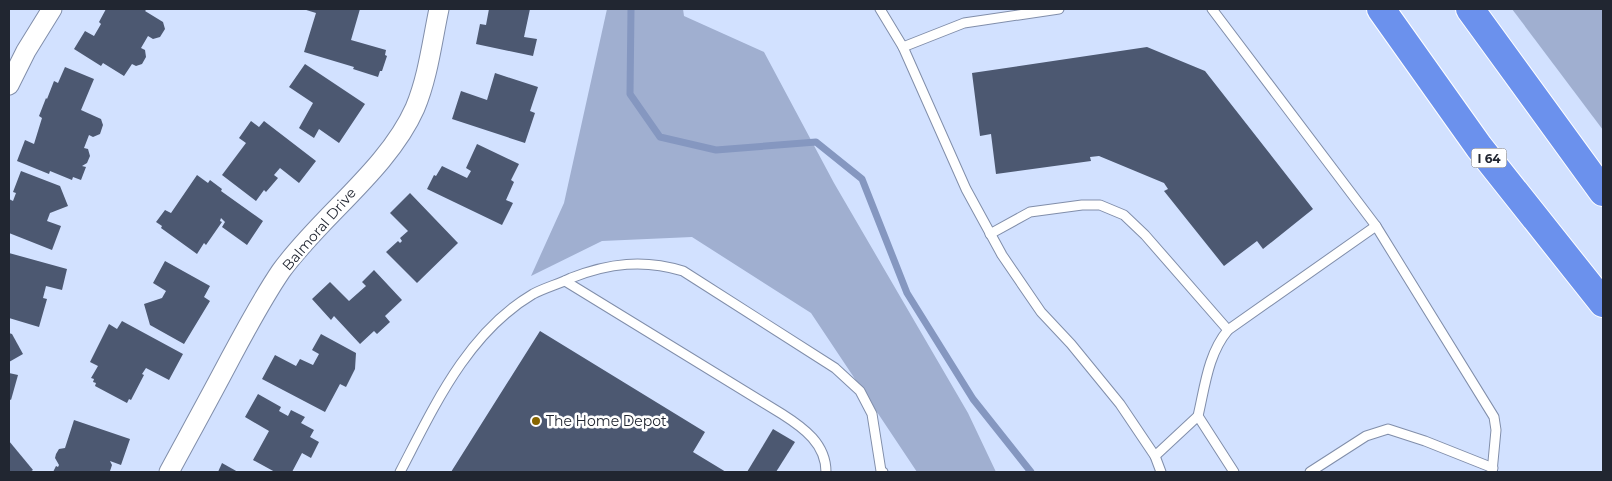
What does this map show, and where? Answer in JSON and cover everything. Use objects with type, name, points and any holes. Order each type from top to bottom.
[{"type":"highway","name":"I 64","points":[[1381,9],[1479,147],[1603,303]]},
{"type":"highway","points":[[1470,9],[1603,192]]},
{"type":"street","points":[[9,85],[26,51],[52,9]]},
{"type":"street","name":"Balmoral Drive","points":[[169,472],[258,308],[282,271],[309,236],[378,164],[401,133],[414,108],[424,82],[439,9]]},
{"type":"lane","points":[[880,9],[903,47],[966,189],[1002,255],[1042,312],[1120,404],[1155,456],[1161,472]]},
{"type":"lane","points":[[903,47],[964,23],[1059,9]]},
{"type":"lane","points":[[1212,9],[1376,226],[1494,417],[1496,430],[1492,470],[1425,441],[1388,429],[1366,436],[1310,472]]},
{"type":"lane","points":[[990,234],[1030,212],[1082,205],[1100,205],[1124,215],[1145,235],[1228,330]]},
{"type":"lane","points":[[1155,456],[1198,416],[1213,352],[1228,330],[1376,226]]},
{"type":"lane","points":[[400,472],[451,377],[469,352],[504,314],[534,294],[565,281],[607,267],[633,263],[663,265],[683,271],[835,368],[860,390],[872,414],[880,472]]},
{"type":"lane","points":[[565,281],[806,430],[819,446],[826,461],[826,472]]},
{"type":"lane","points":[[1198,416],[1234,472]]},
{"type":"shaded area","points":[[607,9],[683,9],[684,16],[764,52],[834,183],[968,413],[996,472],[917,472],[811,313],[692,237],[602,241],[531,276],[564,203]]},
{"type":"shaded area","points":[[1512,9],[1603,9],[1603,130]]},
{"type":"building","points":[[106,9],[147,9],[145,11],[163,22],[165,29],[160,37],[153,39],[148,36],[141,48],[145,50],[146,57],[142,64],[136,66],[132,64],[124,76],[103,63],[101,66],[74,49],[85,31],[94,36],[101,24],[99,22]]},
{"type":"building","points":[[303,9],[360,9],[351,40],[386,50],[385,55],[387,56],[378,77],[353,69],[354,67],[304,52],[316,13]]},
{"type":"building","points":[[489,9],[530,9],[524,37],[537,39],[533,56],[476,44],[480,24],[486,25]]},
{"type":"building","points":[[1147,47],[1205,71],[1313,209],[1263,249],[1257,241],[1224,266],[1164,191],[1168,189],[1164,183],[1099,156],[1090,157],[1091,161],[996,174],[991,134],[980,136],[972,73]]},
{"type":"building","points":[[305,64],[365,104],[339,143],[319,129],[314,138],[299,128],[313,103],[289,87]]},
{"type":"building","points":[[65,67],[94,79],[81,110],[101,119],[103,125],[100,134],[93,137],[89,135],[84,148],[88,149],[90,156],[87,163],[82,166],[86,167],[81,180],[73,177],[72,180],[50,171],[49,174],[17,161],[25,140],[34,144],[42,118],[39,116],[46,98],[54,81],[58,83]]},
{"type":"building","points":[[495,73],[538,87],[530,111],[535,113],[525,143],[452,119],[461,91],[487,100]]},
{"type":"building","points":[[251,121],[259,127],[264,121],[316,161],[299,183],[280,168],[274,175],[278,178],[266,192],[264,190],[256,201],[222,175],[246,143],[239,138]]},
{"type":"building","points":[[477,144],[519,164],[511,180],[514,182],[506,200],[513,203],[502,225],[427,189],[434,175],[436,176],[442,166],[467,178],[471,171],[466,168]]},
{"type":"building","points":[[21,171],[60,186],[68,206],[50,213],[47,221],[61,226],[52,250],[9,233],[9,199],[13,201],[16,193],[13,192]]},
{"type":"building","points":[[197,175],[208,183],[210,180],[222,189],[221,191],[263,221],[247,245],[222,227],[225,222],[221,218],[220,221],[222,222],[206,245],[204,243],[197,254],[161,228],[162,226],[156,222],[165,210],[171,213]]},
{"type":"building","points":[[410,193],[458,243],[417,283],[386,252],[398,241],[400,243],[402,241],[400,238],[408,231],[390,213]]},
{"type":"building","points":[[9,253],[67,269],[62,290],[46,286],[43,298],[47,299],[39,327],[9,318]]},
{"type":"building","points":[[165,261],[210,286],[204,297],[210,301],[184,344],[150,325],[144,304],[162,298],[166,291],[153,283]]},
{"type":"building","points":[[374,270],[402,300],[385,316],[390,322],[377,334],[374,331],[360,344],[334,316],[331,320],[312,299],[330,282],[349,301],[366,286],[362,282]]},
{"type":"building","points":[[122,321],[183,354],[169,380],[146,368],[131,400],[129,399],[127,403],[95,386],[94,379],[91,378],[98,366],[90,362],[109,324],[117,329]]},
{"type":"building","points":[[540,331],[705,432],[693,452],[726,472],[451,472]]},
{"type":"building","points":[[9,333],[12,334],[23,354],[9,362]]},
{"type":"building","points":[[321,334],[356,353],[355,369],[346,387],[340,384],[325,412],[262,379],[275,355],[296,366],[300,359],[313,365],[319,354],[312,350]]},
{"type":"building","points":[[9,373],[18,375],[11,400],[9,399]]},
{"type":"building","points":[[258,394],[281,407],[279,411],[288,416],[291,410],[305,417],[301,423],[314,430],[310,437],[319,442],[311,458],[302,453],[292,472],[275,472],[253,460],[269,431],[245,417]]},
{"type":"building","points":[[74,420],[130,439],[121,465],[110,461],[112,465],[110,471],[107,472],[53,472],[56,466],[58,467],[59,465],[55,458],[56,454],[59,449],[65,448]]},
{"type":"building","points":[[773,429],[795,442],[776,472],[747,472]]},
{"type":"building","points":[[9,441],[33,470],[30,472],[9,472]]},
{"type":"building","points":[[222,463],[238,472],[218,472]]},
{"type":"waterway","points":[[631,9],[630,94],[660,137],[716,150],[816,142],[862,179],[907,293],[973,399],[1031,472]]},
{"type":"place","name":"The Home Depot","points":[[536,421]]}]
